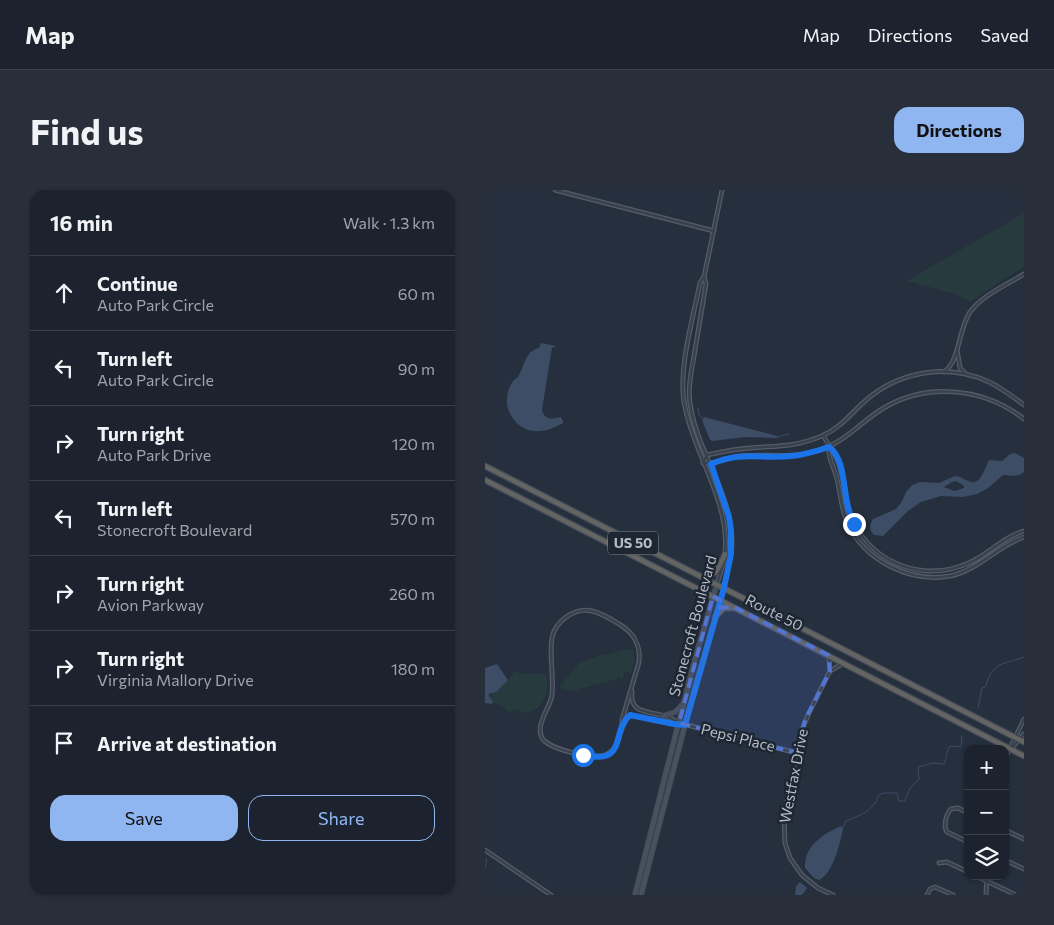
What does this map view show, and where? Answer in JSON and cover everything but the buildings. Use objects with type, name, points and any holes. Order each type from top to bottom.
[{"type":"highway","name":"Route 50","points":[[485,466],[1019,740]]},
{"type":"highway","name":"Route 50","points":[[485,480],[1024,756]]},
{"type":"highway","points":[[700,576],[713,575],[725,554]]},
{"type":"highway","points":[[715,617],[724,608],[736,608]]},
{"type":"main road","name":"Stonecroft Boulevard","points":[[635,895],[717,584]]},
{"type":"main road","name":"Stonecroft Boulevard","points":[[641,895],[685,725],[724,588]]},
{"type":"main road","points":[[663,716],[675,712],[685,702]]},
{"type":"street","points":[[555,190],[714,231]]},
{"type":"street","name":"Stonecroft Boulevard","points":[[717,584],[725,554],[725,531],[720,506],[687,415],[683,394],[685,363],[700,283],[704,277],[722,190]]},
{"type":"street","points":[[944,372],[951,367],[963,324],[974,308],[991,294],[1024,274]]},
{"type":"street","name":"Stonecroft Boulevard","points":[[704,277],[706,284],[689,387],[692,414],[727,507],[731,532],[731,554],[724,588]]},
{"type":"street","points":[[957,348],[960,368],[967,374]]},
{"type":"street","points":[[1024,405],[995,385],[967,374],[944,372],[913,375],[889,384],[866,400],[844,422],[823,435],[794,445],[741,449],[707,456],[703,463],[711,464],[722,459],[737,456],[801,455],[829,447],[845,438],[873,414],[889,405],[906,398],[933,392],[951,391],[978,396],[1003,406],[1024,419]]},
{"type":"street","points":[[823,435],[829,447],[834,451],[840,467],[847,506],[858,530],[874,550],[889,561],[900,566],[929,571],[953,569],[972,562],[1001,542],[1024,531]]},
{"type":"street","points":[[829,447],[828,452],[836,475],[842,509],[851,531],[874,556],[896,570],[923,577],[949,576],[975,566],[1006,544],[1024,537]]},
{"type":"street","points":[[632,690],[629,694],[619,742],[614,750],[607,755],[600,757],[555,748],[544,740],[541,734],[541,726],[552,698],[551,643],[553,633],[569,615],[586,610],[604,616],[626,628],[634,637],[639,654],[632,690],[632,702],[637,709],[663,716],[679,723]]},
{"type":"street","points":[[828,655],[830,670],[844,663]]},
{"type":"street","name":"Westfax Drive","points":[[830,670],[805,720],[783,820],[786,847],[794,865],[802,875],[818,888],[833,895]]},
{"type":"street","points":[[622,729],[625,720],[633,715],[674,724],[679,723]]},
{"type":"street","points":[[1019,740],[1024,719]]},
{"type":"street","name":"Pepsi Place","points":[[679,723],[797,753]]},
{"type":"street","points":[[1009,752],[1024,734]]},
{"type":"street","points":[[964,811],[954,807],[951,809],[948,812],[945,828],[947,832],[964,840]]},
{"type":"street","points":[[1009,832],[1024,839]]},
{"type":"street","points":[[485,850],[551,895]]},
{"type":"street","points":[[939,863],[947,862],[964,870]]},
{"type":"street","points":[[1009,862],[1024,869]]},
{"type":"street","points":[[986,895],[986,881],[1016,895]]},
{"type":"street","points":[[927,895],[930,889],[935,887],[953,895]]},
{"type":"highlighted area","points":[[713,596],[720,600],[718,607],[736,608],[828,655],[830,671],[805,720],[797,753],[679,723]]},
{"type":"green space","points":[[1024,213],[1024,267],[970,302],[955,294],[907,281]]},
{"type":"green space","points":[[631,649],[634,650],[634,662],[631,673],[625,671],[622,680],[620,678],[580,689],[579,692],[560,688],[561,684],[565,681],[565,677],[567,678],[577,664],[603,654],[604,656]]},
{"type":"green space","points":[[515,671],[524,674],[546,674],[546,695],[542,704],[533,711],[522,713],[518,709],[509,712],[501,705],[493,703],[489,697]]},
{"type":"water","points":[[541,343],[556,346],[552,348],[542,410],[543,414],[547,418],[552,419],[561,417],[563,423],[550,429],[536,431],[523,428],[517,423],[509,412],[507,401],[510,386],[518,376],[528,355],[539,348]]},
{"type":"water","points":[[704,417],[777,436],[778,438],[746,437],[712,441],[702,420]]},
{"type":"water","points":[[1015,453],[1024,458],[1024,472],[1021,474],[1014,476],[1003,475],[988,488],[977,494],[963,497],[941,496],[921,502],[908,511],[883,536],[874,535],[871,531],[870,525],[873,519],[896,509],[912,485],[920,482],[939,483],[955,476],[975,482],[980,478],[989,460],[1002,461],[1010,454]],"holes":[[[956,481],[964,486],[964,488],[954,491],[944,487]]]},
{"type":"water","points":[[497,664],[508,680],[496,692],[489,694],[493,701],[492,704],[485,703],[485,668]]},
{"type":"water","points":[[841,826],[843,828],[840,841],[832,864],[824,877],[819,880],[814,878],[805,868],[807,854],[811,847],[822,837]]},
{"type":"water","points":[[800,882],[807,888],[802,895],[795,895],[796,886]]},
{"type":"waterway","points":[[698,408],[699,415],[703,418]]},
{"type":"waterway","points":[[777,437],[789,434]]},
{"type":"waterway","points":[[978,708],[982,688],[986,686],[995,668],[1024,657]]},
{"type":"waterway","points":[[843,828],[846,821],[870,809],[879,795],[883,793],[897,793],[899,801],[905,801],[910,788],[919,779],[918,767],[933,763],[944,764],[950,746],[961,747],[962,736]]},
{"type":"waterway","points":[[485,859],[487,860],[485,868]]},
{"type":"route","points":[[583,755],[600,757],[614,750],[619,742],[625,720],[630,715],[685,725],[724,588],[731,554],[732,543],[729,517],[711,464],[722,459],[737,456],[791,456],[829,447],[834,451],[840,467],[847,506],[854,524]]}]
